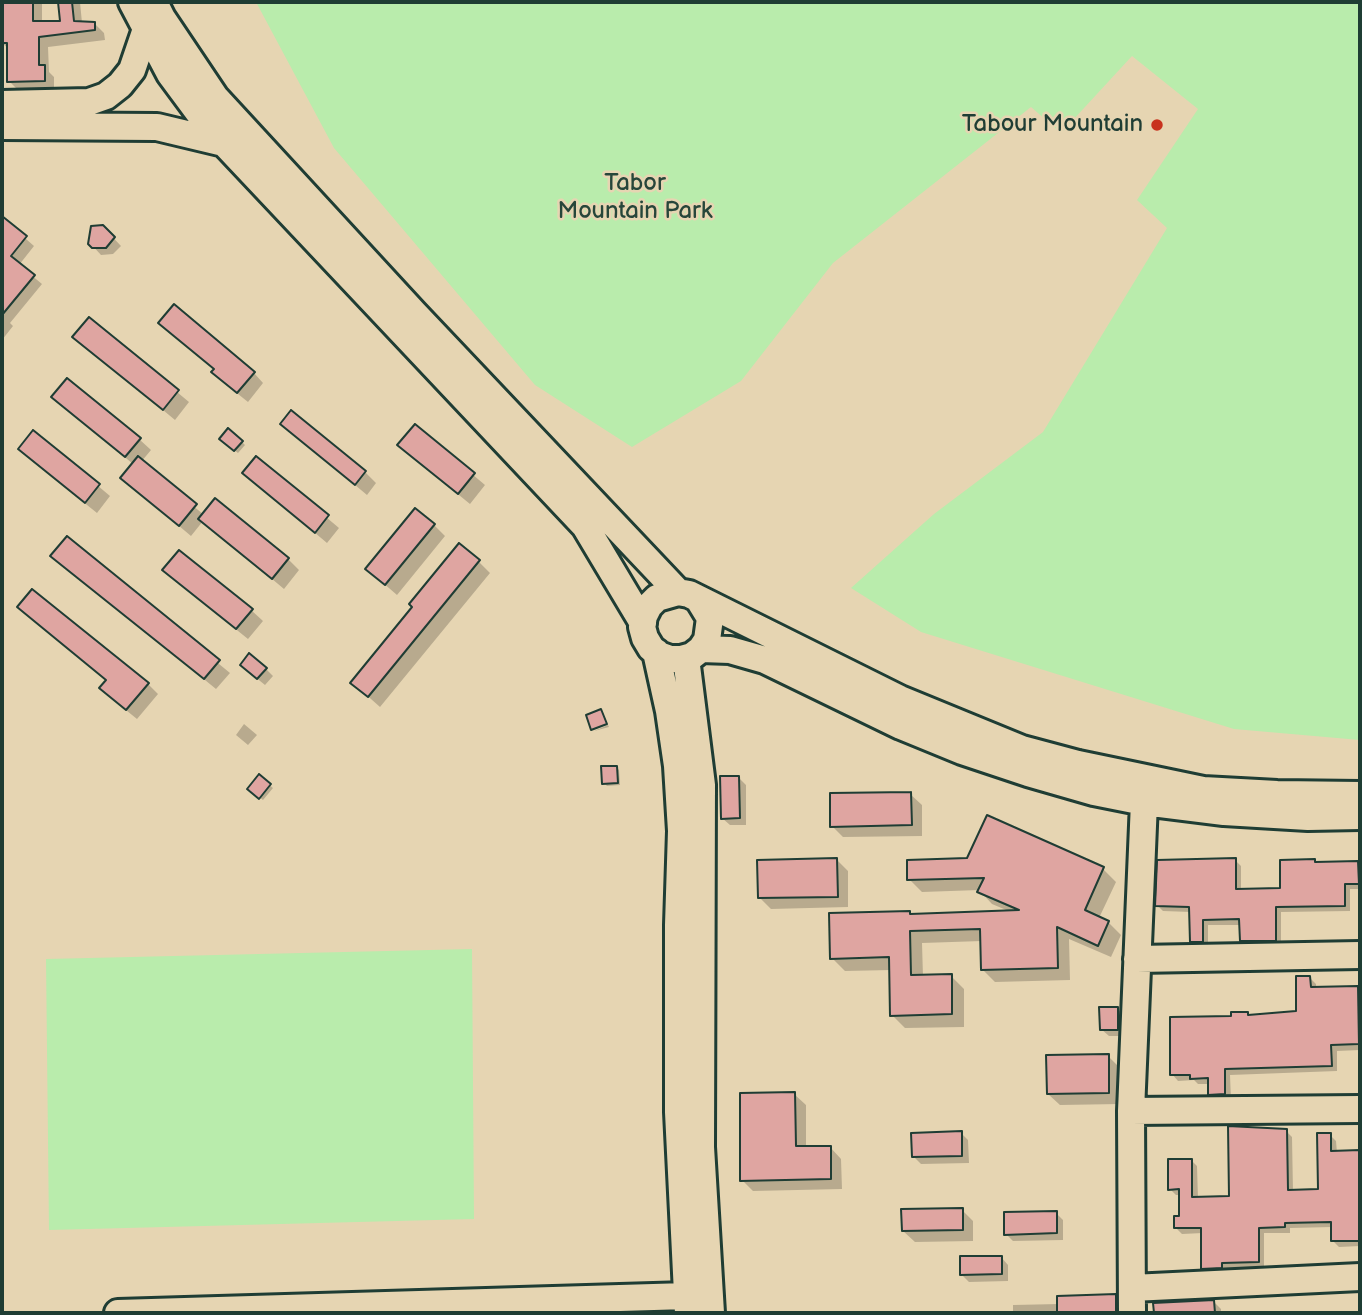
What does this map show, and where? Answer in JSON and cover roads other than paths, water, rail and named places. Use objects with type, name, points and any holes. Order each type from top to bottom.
[{"type":"street","points":[[132,2],[170,74],[224,143],[585,526],[643,624],[645,638],[656,652],[670,659],[693,653],[730,650],[765,660],[901,726],[962,751],[1094,792],[1144,802],[1224,812],[1308,817],[1360,816]]},
{"type":"street","points":[[154,2],[215,97],[231,115],[414,313],[710,618],[708,640],[693,653]]},
{"type":"street","points":[[2,104],[89,102],[106,96],[120,85],[132,70],[146,29]]},
{"type":"street","points":[[2,126],[157,127],[224,143]]},
{"type":"street","points":[[643,624],[649,606],[657,598],[688,596],[900,699],[1022,749],[1078,764],[1203,790],[1360,796]]},
{"type":"street","points":[[118,1313],[687,1305],[678,1112],[681,831],[677,766],[656,652]]},
{"type":"street","points":[[693,653],[702,785],[701,1147],[711,1313]]},
{"type":"street","points":[[1144,802],[1131,1111],[1132,1300],[1360,1277]]},
{"type":"street","points":[[1137,959],[1360,955]]},
{"type":"street","points":[[1131,1111],[1360,1109]]},
{"type":"place","name":"Tabour Mountain","points":[[1157,125]]},
{"type":"park label","name":"Tabor Mountain Park","points":[[635,198]]}]
